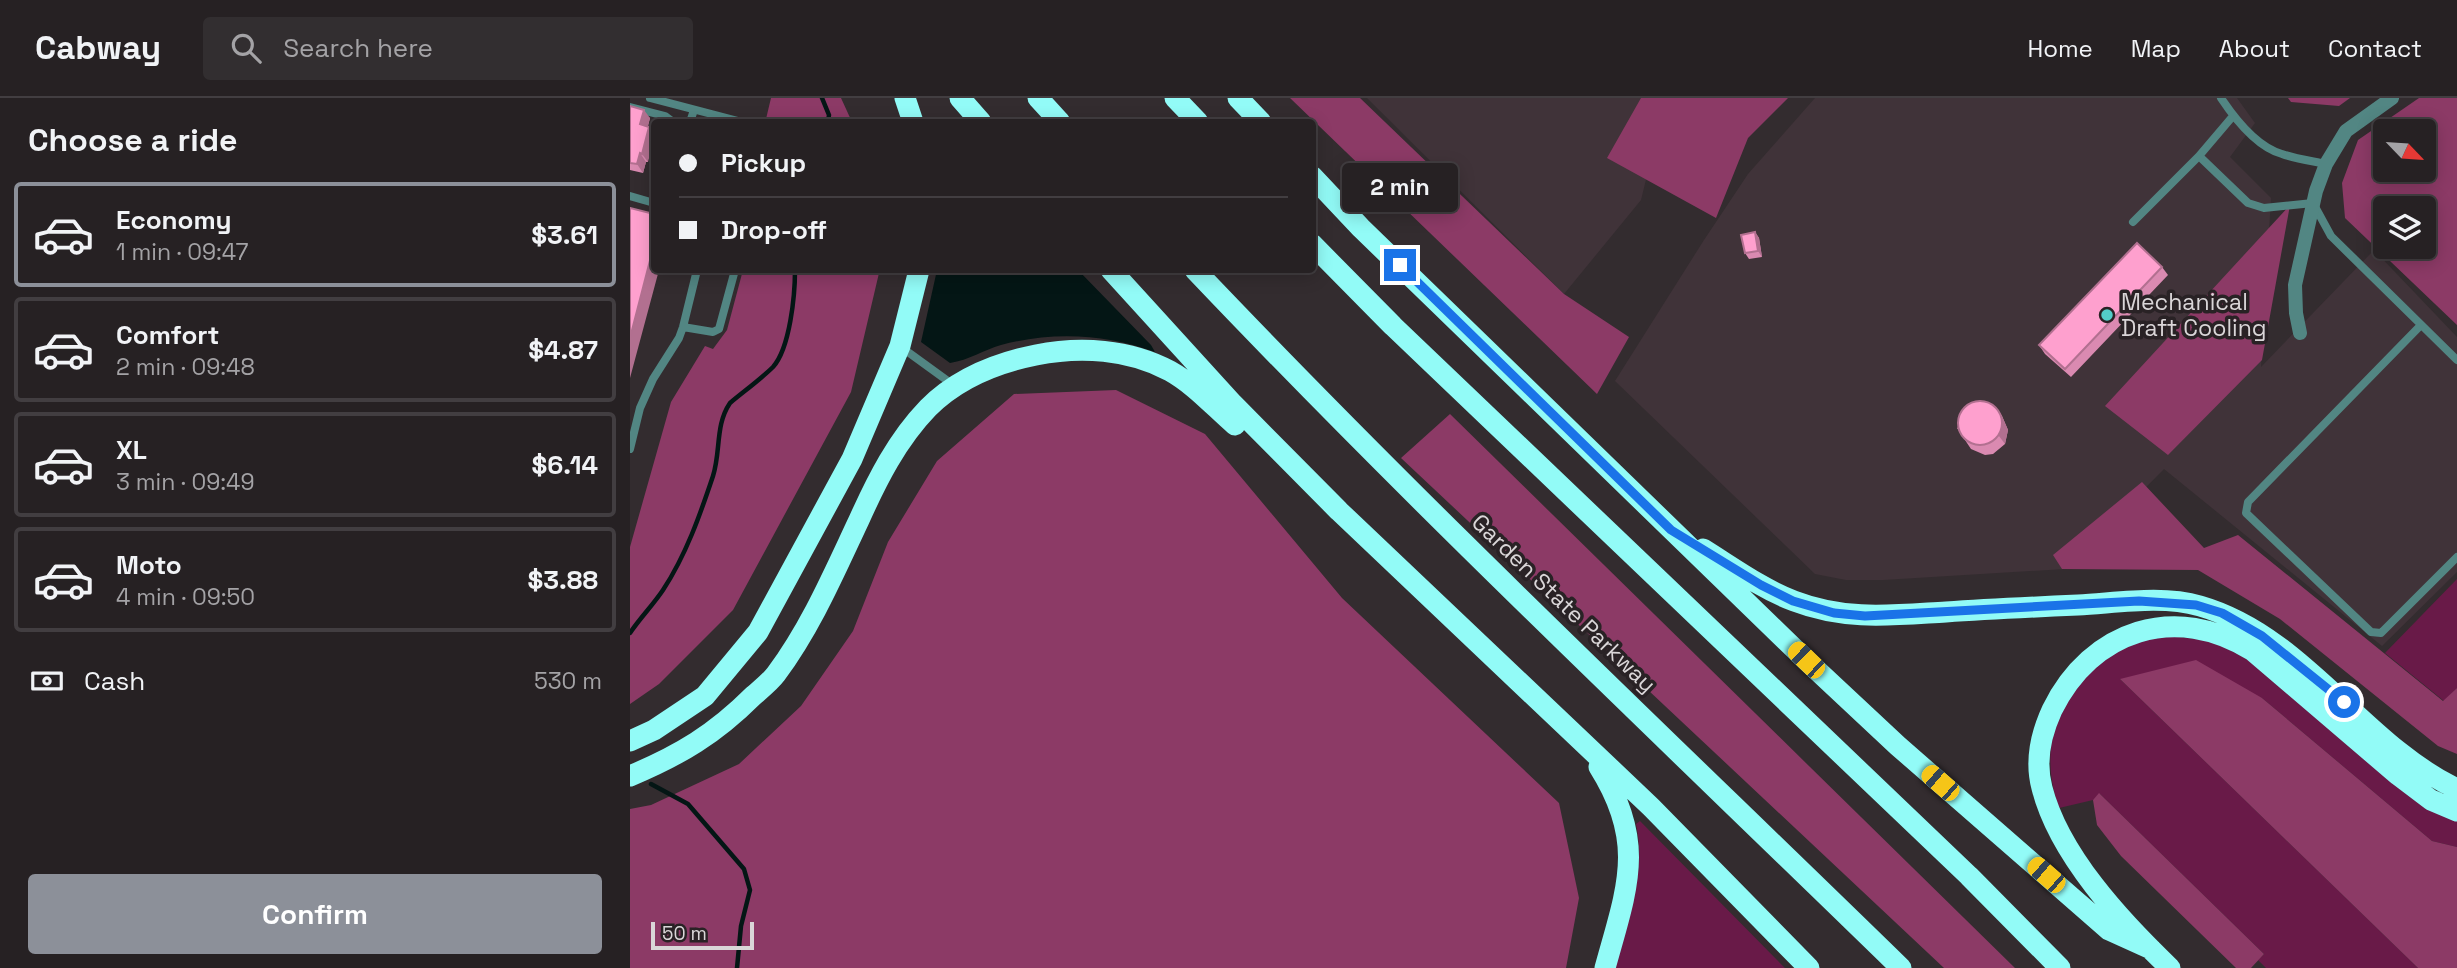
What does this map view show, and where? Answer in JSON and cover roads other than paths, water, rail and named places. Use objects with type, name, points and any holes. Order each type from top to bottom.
[{"type":"highway","points":[[905,98],[912,119]]},
{"type":"highway","points":[[960,98],[978,119]]},
{"type":"highway","points":[[1038,98],[1057,119]]},
{"type":"highway","points":[[1175,98],[1195,119]]},
{"type":"highway","points":[[1238,98],[1258,119]]},
{"type":"highway","points":[[1316,180],[1671,530],[1898,746],[2109,930],[2151,949]]},
{"type":"highway","points":[[1316,248],[1393,326],[1969,876],[2060,968]]},
{"type":"highway","points":[[630,741],[654,730],[705,696],[758,632],[852,459],[900,346],[918,273]]},
{"type":"highway","points":[[1114,273],[1233,404],[1339,511],[1651,807],[1809,968]]},
{"type":"highway","name":"Garden State Parkway","points":[[1198,273],[1298,379],[1901,968]]},
{"type":"highway","points":[[630,776],[682,753],[729,720],[774,676],[816,611],[883,469],[929,408],[955,386],[1010,360],[1084,350],[1140,358],[1170,371],[1188,383],[1339,511]]},
{"type":"highway","points":[[1671,530],[1777,593],[1807,606],[1849,616],[2139,601],[2196,605],[2222,613],[2281,650],[2403,754],[2438,780],[2457,789]]},
{"type":"highway","points":[[2170,968],[2079,867],[2059,834],[2047,807],[2038,768],[2042,739],[2062,691],[2099,650],[2127,635],[2179,626],[2236,640],[2253,651],[2398,775],[2431,800],[2457,811]]},
{"type":"highway","points":[[1585,745],[1610,785],[1624,818],[1630,847],[1623,902],[1605,968]]},
{"type":"street","points":[[2300,333],[2295,285],[2313,203],[2326,164],[2346,131],[2392,98]]},
{"type":"lane","points":[[650,98],[730,119]]},
{"type":"lane","points":[[2221,98],[2248,132],[2279,154],[2326,164]]},
{"type":"lane","points":[[630,107],[669,119]]},
{"type":"lane","points":[[691,119],[694,110]]},
{"type":"lane","points":[[2133,222],[2199,156],[2233,116]]},
{"type":"lane","points":[[2199,156],[2248,203],[2264,208],[2313,203],[2331,236],[2457,360]]},
{"type":"lane","points":[[630,197],[651,202]]},
{"type":"lane","points":[[630,449],[640,408],[653,379],[679,338],[696,273]]},
{"type":"lane","points":[[683,327],[713,332],[719,329],[734,273]]},
{"type":"lane","points":[[2421,325],[2248,502],[2246,513],[2371,632],[2381,633],[2457,557]]},
{"type":"lane","points":[[900,346],[955,386]]},
{"type":"lane","points":[[630,405],[640,408]]},
{"type":"waterway","points":[[822,98],[828,119]]},
{"type":"waterway","points":[[630,633],[663,590],[692,534],[713,476],[725,411],[730,403],[768,372],[779,358],[790,321],[795,273]]},
{"type":"waterway","points":[[651,784],[688,804],[744,869],[750,890],[741,926],[737,968]]},
{"type":"place","name":"Mechanical Draft Cooling","points":[[2107,315]]}]
